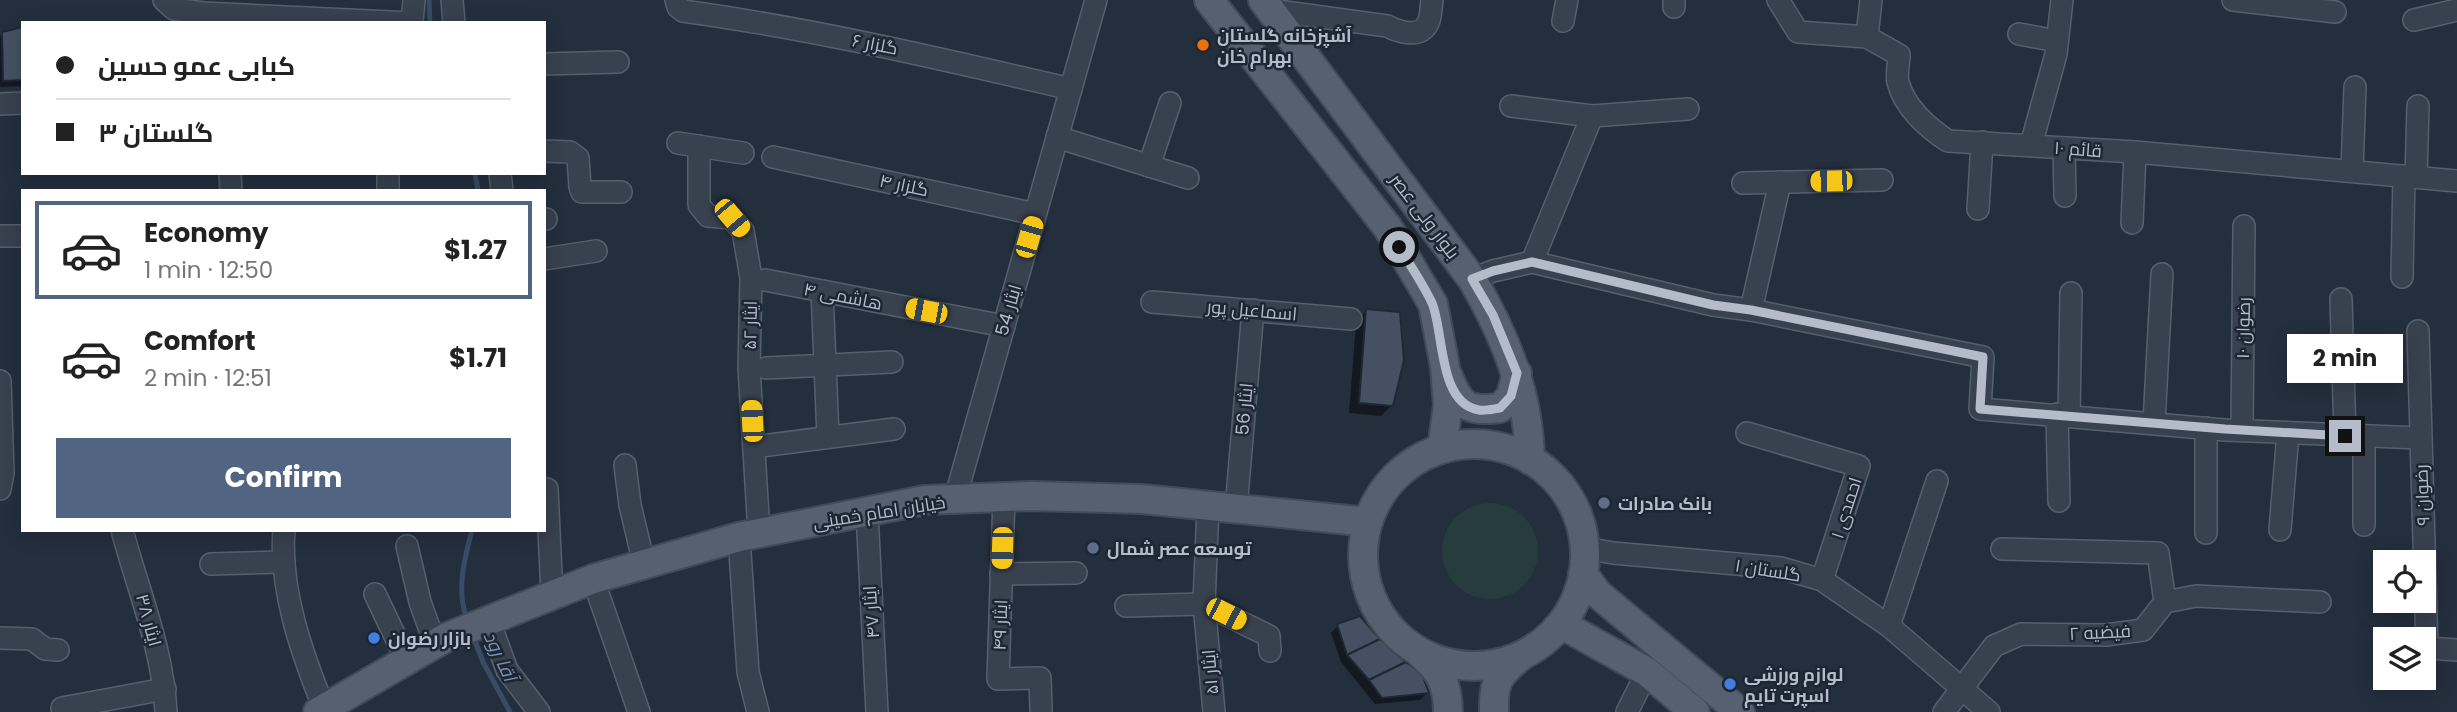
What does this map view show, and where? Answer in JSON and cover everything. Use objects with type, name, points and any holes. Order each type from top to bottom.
[{"type":"main road","name":"بلوار ولی عصر","points":[[1209,0],[1388,228],[1433,304],[1445,367],[1448,405],[1442,449]]},
{"type":"main road","name":"بلوار ولی عصر","points":[[1267,5],[1472,279],[1493,315],[1517,373],[1528,422],[1530,460]]},
{"type":"main road","points":[[1445,367],[1455,393],[1464,405],[1479,411],[1500,408],[1511,396],[1517,373]]},
{"type":"main road","points":[[1448,712],[1448,694],[1443,678],[1433,664],[1386,622],[1371,596],[1363,557],[1368,522],[1378,499],[1401,472],[1413,462],[1442,449],[1485,445],[1514,452],[1552,476],[1570,500],[1582,528],[1584,561],[1575,601],[1558,627],[1523,654],[1497,680],[1493,694],[1494,712]]},
{"type":"main road","name":"خیابان امام خمینی","points":[[440,641],[593,579],[644,564],[749,535],[925,500],[1004,497],[1142,499],[1368,522]]},
{"type":"main road","points":[[1584,561],[1598,594],[1740,712]]},
{"type":"main road","points":[[1558,627],[1570,629],[1647,672],[1695,712]]},
{"type":"main road","points":[[337,707],[440,641]]},
{"type":"main road","points":[[1417,649],[1435,658],[1464,665],[1495,663],[1523,654]]},
{"type":"street","points":[[163,0],[174,9],[204,13],[370,21]]},
{"type":"street","points":[[412,21],[414,0]]},
{"type":"street","points":[[452,0],[454,21]]},
{"type":"street","name":"ایثار 54","points":[[955,499],[1096,0]]},
{"type":"street","points":[[1267,5],[1387,26],[1401,33],[1422,30],[1428,23],[1432,0]]},
{"type":"street","name":"قائم ۱۰","points":[[1778,0],[1798,32],[1867,37],[1899,55],[1898,82],[1909,103],[1928,128],[1948,141],[2135,152],[2457,181]]},
{"type":"street","points":[[1867,37],[1871,0]]},
{"type":"street","points":[[2031,145],[2056,54],[2062,0]]},
{"type":"street","points":[[2232,0],[2335,12]]},
{"type":"street","name":"گلزار ۶","points":[[677,4],[683,12],[769,23],[910,51],[1071,89]]},
{"type":"street","points":[[2414,20],[2457,9]]},
{"type":"street","points":[[2019,34],[2057,41]]},
{"type":"street","points":[[546,64],[618,62]]},
{"type":"street","points":[[2352,171],[2355,87]]},
{"type":"street","points":[[0,104],[21,103]]},
{"type":"street","points":[[1149,166],[1170,103]]},
{"type":"street","points":[[1511,106],[1592,116],[1688,109]]},
{"type":"street","points":[[2402,277],[2418,106]]},
{"type":"street","points":[[1532,262],[1592,116]]},
{"type":"street","points":[[1058,136],[1188,178]]},
{"type":"street","points":[[1978,209],[1982,142]]},
{"type":"street","name":"ایثار ۵۲","points":[[743,153],[689,145],[699,205],[708,216],[732,218],[743,231],[751,278],[749,369],[754,447],[749,535],[748,672],[758,712]]},
{"type":"street","points":[[2064,148],[2065,196]]},
{"type":"street","points":[[546,151],[570,152],[579,159],[582,192],[621,192]]},
{"type":"street","points":[[2132,223],[2135,152]]},
{"type":"street","name":"گلزار ۴","points":[[774,157],[1035,214]]},
{"type":"street","points":[[1743,183],[1882,180]]},
{"type":"street","points":[[1751,310],[1780,182]]},
{"type":"street","name":"رضوان ۱۰","points":[[2242,430],[2245,226]]},
{"type":"street","points":[[0,236],[21,236]]},
{"type":"street","points":[[546,259],[596,251]]},
{"type":"street","points":[[1472,279],[1532,262],[1713,305],[1751,310],[1983,357],[1980,409],[2288,433],[2420,438],[2418,331]]},
{"type":"street","points":[[2154,423],[2162,274]]},
{"type":"street","name":"هاشمی ۴","points":[[765,281],[1004,326]]},
{"type":"street","points":[[822,292],[828,437]]},
{"type":"street","points":[[2059,501],[2071,293]]},
{"type":"street","points":[[2342,299],[2364,525]]},
{"type":"street","name":"اسماعیل پور","points":[[1152,302],[1351,318]]},
{"type":"street","name":"ایثار 56","points":[[1222,507],[1253,310]]},
{"type":"street","points":[[766,368],[892,362]]},
{"type":"street","points":[[0,381],[3,473],[0,489]]},
{"type":"street","points":[[2206,428],[2206,533]]},
{"type":"street","points":[[754,447],[894,429]]},
{"type":"street","name":"احمدی ۱","points":[[1747,433],[1859,466],[1822,580]]},
{"type":"street","points":[[2280,530],[2288,433]]},
{"type":"street","name":"رضوان ۹","points":[[2420,438],[2427,648],[2457,650]]},
{"type":"street","points":[[625,465],[630,505],[644,564]]},
{"type":"street","points":[[1889,626],[1937,481]]},
{"type":"street","points":[[547,489],[552,595]]},
{"type":"street","name":"ایثار ۴۹","points":[[1004,497],[998,679],[1040,678],[1041,709]]},
{"type":"street","name":"ایثار ۵۱","points":[[1214,712],[1204,604],[1222,507]]},
{"type":"street","name":"ایثار ۴۷","points":[[867,512],[877,712]]},
{"type":"street","name":"ایثار ۳۸","points":[[123,532],[137,577],[165,689],[166,712]]},
{"type":"street","points":[[284,532],[286,591],[312,677],[337,707]]},
{"type":"street","points":[[407,545],[420,602],[440,641]]},
{"type":"street","points":[[2002,549],[2158,552],[2165,602],[2196,596],[2319,602]]},
{"type":"street","name":"گلستان ۱","points":[[1584,561],[1613,553],[1782,568],[1822,580],[1889,626],[1989,712]]},
{"type":"street","points":[[211,564],[284,562]]},
{"type":"street","points":[[1002,574],[1076,573]]},
{"type":"street","points":[[593,579],[639,712]]},
{"type":"street","points":[[374,594],[407,661]]},
{"type":"street","name":"فیضیه ۲","points":[[1944,712],[1994,646],[2021,634],[2106,635],[2143,630],[2165,602]]},
{"type":"street","points":[[1126,606],[1204,604],[1269,636],[1270,651]]},
{"type":"street","points":[[489,621],[508,670],[539,712]]},
{"type":"street","points":[[0,638],[32,639],[45,649],[58,650]]},
{"type":"street","points":[[1627,712],[1647,672]]},
{"type":"street","points":[[62,708],[165,689]]},
{"type":"green space","points":[[1490,503],[1508,507],[1524,517],[1534,533],[1538,551],[1534,569],[1524,585],[1508,595],[1490,599],[1472,595],[1456,585],[1446,569],[1442,551],[1446,533],[1456,517],[1472,507]]},
{"type":"building","points":[[21,27],[21,80],[3,81],[2,32]]},
{"type":"building","points":[[1366,309],[1400,312],[1404,360],[1393,406],[1359,403]]},
{"type":"building","points":[[1360,616],[1380,639],[1347,655],[1337,624]]},
{"type":"building","points":[[1380,639],[1406,662],[1369,680],[1347,655]]},
{"type":"building","points":[[1406,662],[1422,674],[1429,693],[1382,698],[1369,680]]},
{"type":"waterway","name":"آقا رود","points":[[429,0],[430,21]]},
{"type":"waterway","name":"آقا رود","points":[[475,175],[478,189]]},
{"type":"waterway","name":"آقا رود","points":[[467,620],[462,587],[472,532]]},
{"type":"waterway","name":"آقا رود","points":[[473,636],[483,662],[510,712]]},
{"type":"place","name":"آشپزخانه گلستان بهرام خان","points":[[1203,45]]},
{"type":"place","name":"بانک صادرات","points":[[1604,503]]},
{"type":"place","name":"توسعه عصر شمال","points":[[1093,548]]},
{"type":"place","name":"بازار رضوان","points":[[374,638]]},
{"type":"place","name":"لوازم ورزشی اسپرت تایم","points":[[1730,684]]},
{"type":"route","points":[[1399,247],[1433,304],[1445,367],[1455,393],[1464,405],[1479,411],[1500,408],[1511,396],[1517,373],[1493,315],[1472,279],[1532,262],[1713,305],[1751,310],[1983,357],[1980,409],[2345,436]]}]
